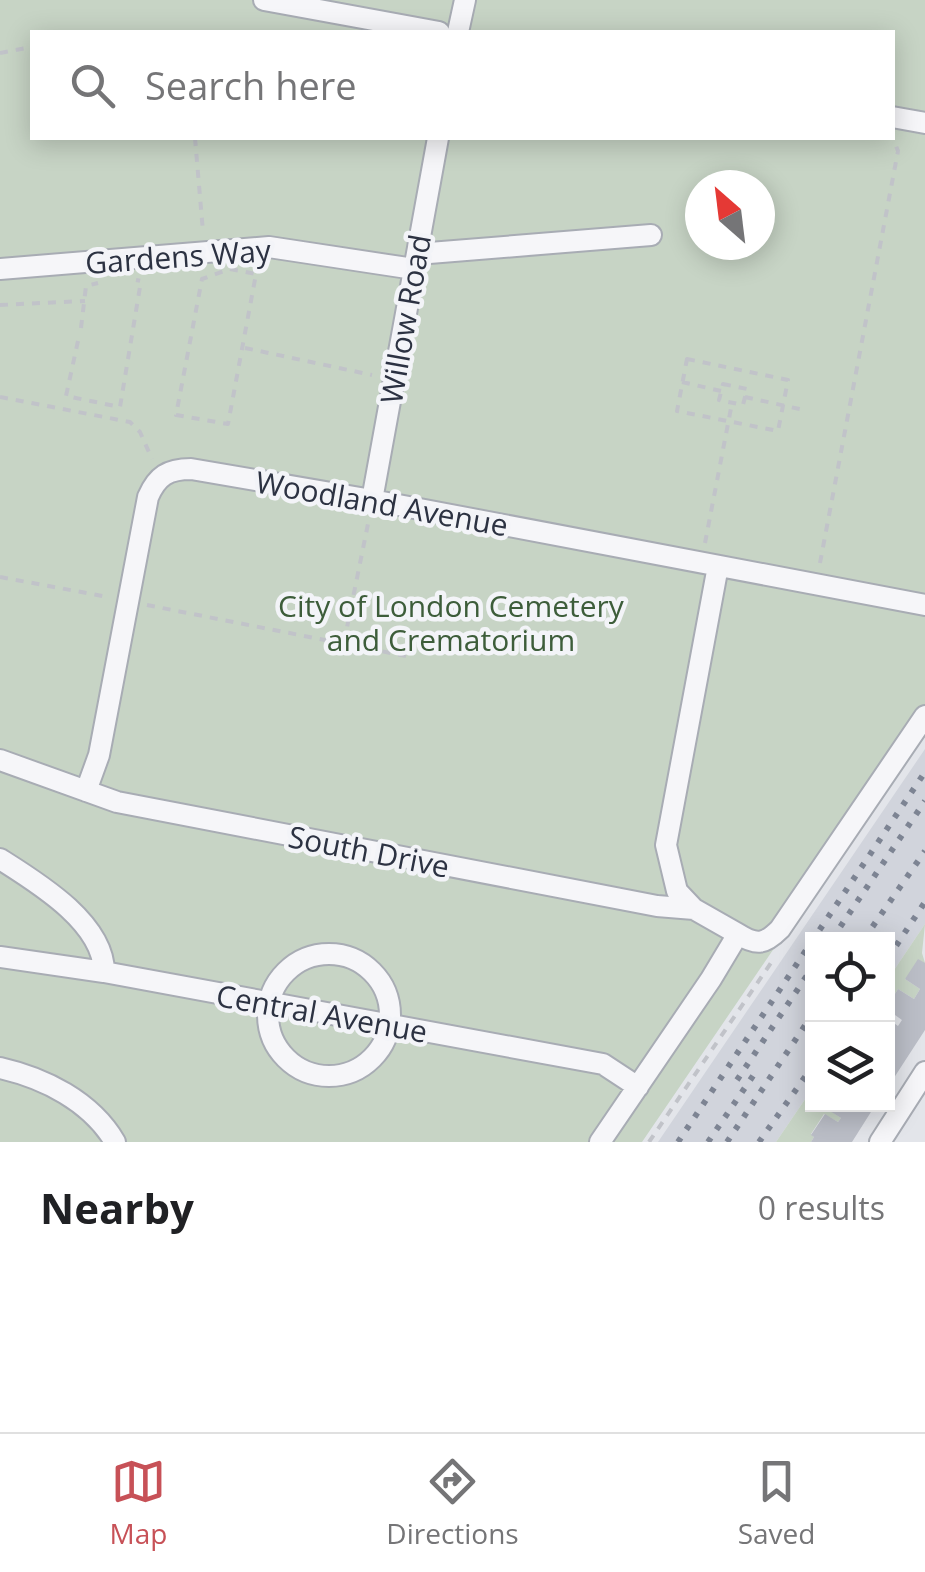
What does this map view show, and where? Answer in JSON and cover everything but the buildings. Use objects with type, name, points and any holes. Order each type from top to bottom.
[{"type":"street","points":[[264,0],[429,30]]},
{"type":"street","points":[[458,30],[465,0]]},
{"type":"street","points":[[895,119],[925,124]]},
{"type":"street","name":"Willow Road","points":[[372,500],[438,140]]},
{"type":"street","name":"Gardens Way","points":[[0,269],[269,246],[416,262],[651,235]]},
{"type":"street","name":"Woodland Avenue","points":[[161,476],[191,469],[925,605]]},
{"type":"street","points":[[86,791],[99,755],[148,497],[161,476]]},
{"type":"street","points":[[694,909],[677,891],[666,845],[710,564]]},
{"type":"street","points":[[600,1142],[738,934],[752,943],[766,942],[780,930],[925,716]]},
{"type":"street","name":"South Drive","points":[[0,760],[117,802],[657,906],[694,909],[738,934]]},
{"type":"street","points":[[0,859],[42,885],[73,913],[95,939],[104,960],[104,972]]},
{"type":"street","points":[[335,954],[354,958],[384,986],[390,1005],[390,1025],[383,1044],[370,1060],[353,1071],[333,1076],[313,1074],[294,1065],[280,1052],[270,1033],[270,1004],[282,976],[296,963],[315,955],[335,954]]},
{"type":"street","name":"Central Avenue","points":[[0,957],[104,972],[603,1064],[638,1087]]},
{"type":"street","points":[[0,1068],[23,1073],[59,1089],[86,1109],[115,1142]]},
{"type":"street","points":[[880,1142],[925,1072]]},
{"type":"path","points":[[0,54],[30,47]]},
{"type":"path","points":[[195,140],[204,252]]},
{"type":"path","points":[[816,584],[898,151],[894,140]]},
{"type":"path","points":[[230,269],[256,274],[245,348],[228,424],[176,414],[202,279],[230,269]]},
{"type":"path","points":[[78,341],[66,396],[120,407],[142,281],[130,278]]},
{"type":"path","points":[[81,328],[86,286],[102,281]]},
{"type":"path","points":[[0,304],[84,301]]},
{"type":"path","points":[[245,348],[395,379]]},
{"type":"path","points":[[687,359],[788,380],[783,405],[778,431],[677,411],[687,359]]},
{"type":"path","points":[[682,382],[721,392]]},
{"type":"path","points":[[722,384],[747,389],[745,397],[743,406],[719,400],[722,384]]},
{"type":"path","points":[[0,397],[130,422],[140,432],[161,476]]},
{"type":"path","points":[[745,397],[804,410]]},
{"type":"path","points":[[710,564],[732,403]]},
{"type":"path","points":[[344,644],[372,500]]},
{"type":"path","points":[[0,577],[411,657]]},
{"type":"shaded area","points":[[925,749],[925,924],[895,969],[895,932],[805,932],[805,1099],[776,1142],[658,1142]]},
{"type":"green space","name":"City of London Cemetery and Crematorium","points":[[0,0],[925,0],[925,727],[642,1142],[0,1142]]},
{"type":"green space","points":[[925,924],[925,963],[905,979],[920,989],[914,999],[898,989],[895,994],[895,969]]},
{"type":"green space","points":[[805,1099],[805,1112],[832,1112],[841,1118],[838,1122],[824,1114],[811,1134],[811,1142],[776,1142]]},
{"type":"railway","points":[[678,1142],[925,772]]},
{"type":"railway","points":[[837,932],[925,801]]},
{"type":"railway","points":[[869,932],[925,851]]},
{"type":"railway","points":[[895,947],[925,902]]},
{"type":"railway","points":[[737,1080],[805,978]]},
{"type":"railway","points":[[727,1142],[807,1022]]},
{"type":"railway","points":[[708,1142],[757,1070]]},
{"type":"railway","points":[[759,1142],[805,1077]]}]
